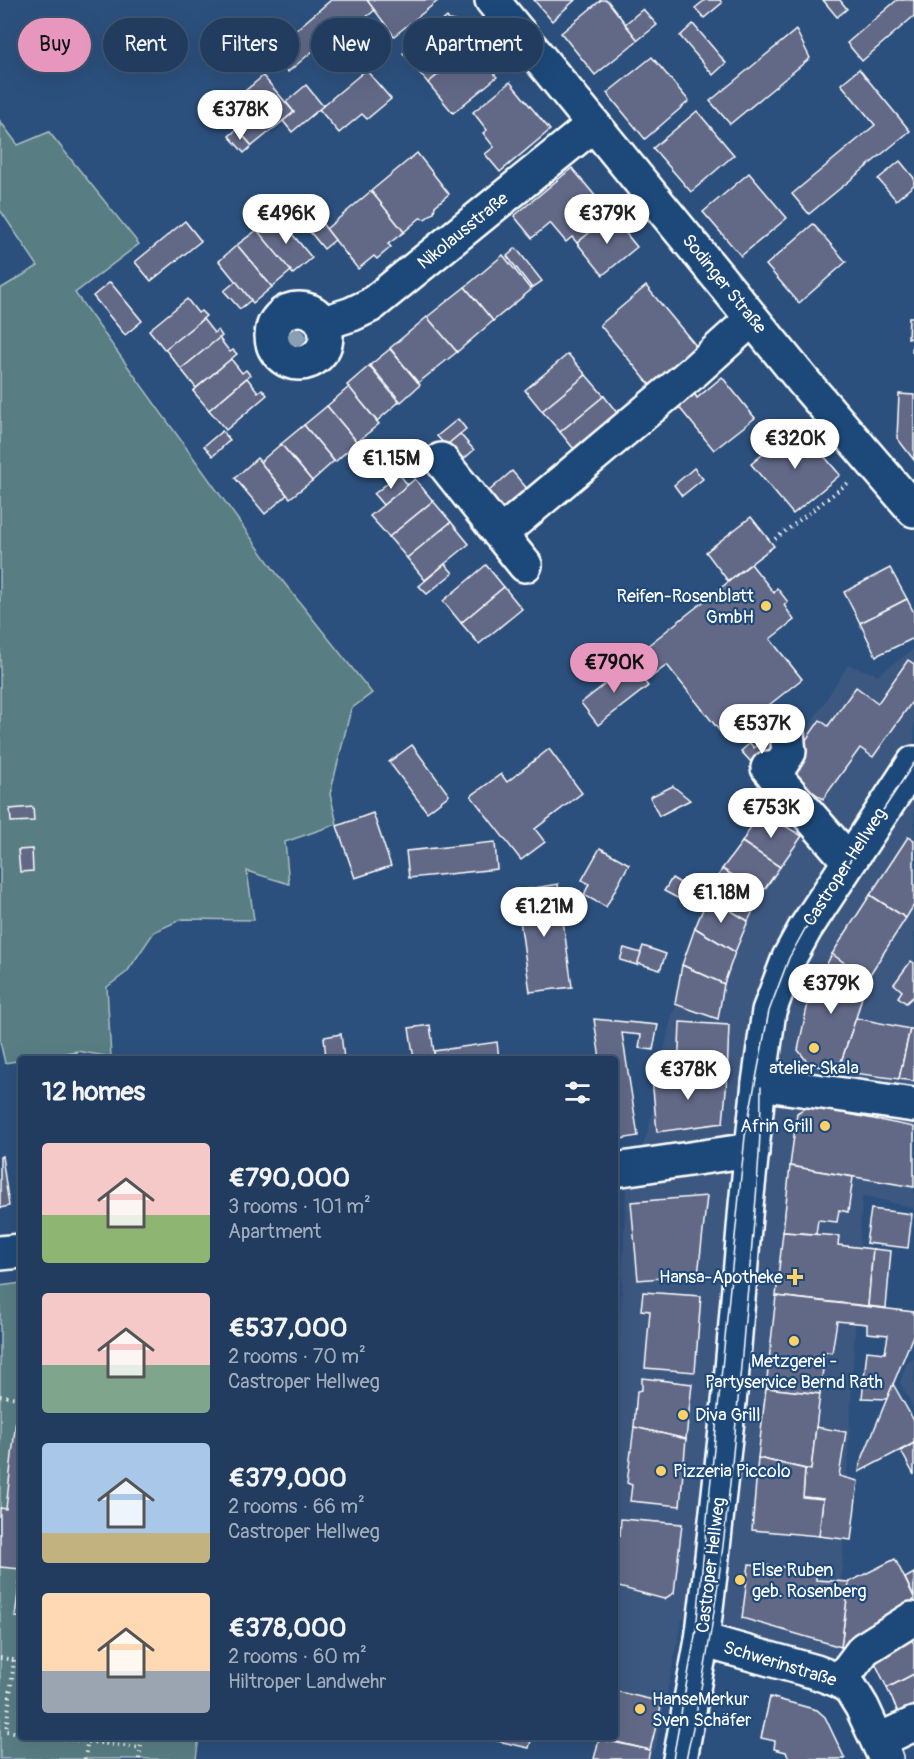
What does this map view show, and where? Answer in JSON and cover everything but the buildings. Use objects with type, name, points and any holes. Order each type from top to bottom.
[{"type":"street","name":"Sodinger Straße","points":[[492,0],[752,319],[914,510]]},
{"type":"street","name":"Nikolausstraße","points":[[324,323],[371,305],[593,125]]},
{"type":"street","points":[[500,534],[692,373],[752,319]]},
{"type":"street","points":[[441,460],[525,565]]},
{"type":"street","points":[[787,734],[789,752],[773,780],[844,867]]},
{"type":"street","name":"Castroper Hellweg","points":[[680,1759],[702,1640],[729,1403],[738,1290],[767,1020],[789,958],[805,929],[914,763]]},
{"type":"street","points":[[759,1083],[914,1105]]},
{"type":"street","points":[[618,1170],[744,1151],[752,1152]]},
{"type":"street","points":[[0,1253],[18,1251]]},
{"type":"street","points":[[840,1681],[864,1649],[912,1619]]},
{"type":"street","name":"Schwerinstraße","points":[[702,1640],[840,1681],[851,1689],[885,1748]]},
{"type":"street","points":[[885,1748],[914,1724]]},
{"type":"path","points":[[775,539],[874,463]]},
{"type":"path","points":[[0,1396],[18,1398]]},
{"type":"path","points":[[0,1658],[18,1662]]},
{"type":"path","points":[[14,1660],[6,1731],[18,1733]]},
{"type":"path","points":[[85,1759],[88,1740]]},
{"type":"path","points":[[94,1740],[140,1748]]},
{"type":"path","points":[[139,1759],[141,1740]]},
{"type":"shaded area","points":[[914,649],[914,1208],[862,1195],[837,1661],[733,1628],[682,1619],[655,1751],[606,1740],[618,1740],[618,1380],[626,1189],[648,1132],[671,1018],[761,803],[848,665],[878,675]]},
{"type":"shaded area","points":[[914,1359],[914,1409],[900,1382],[907,1362]]},
{"type":"green space","points":[[0,121],[18,145],[49,132],[139,244],[75,293],[277,574],[372,693],[351,709],[330,794],[337,824],[285,842],[289,884],[247,871],[254,920],[182,919],[154,932],[127,972],[107,987],[111,1056],[77,1051],[47,1056],[18,1056],[18,1061],[5,1063],[0,1042],[0,289],[38,266],[0,210]]},
{"type":"green space","points":[[18,1283],[18,1740],[199,1740],[196,1759],[0,1759],[0,1286]]},
{"type":"tram line","points":[[673,1759],[696,1630],[745,1136],[769,1011],[789,958],[805,929],[914,763]]},
{"type":"tram line","points":[[686,1759],[716,1600],[729,1493],[755,1209],[761,1087]]},
{"type":"place","name":"Reifen-Rosenblatt GmbH","points":[[766,606]]},
{"type":"place","name":"atelier Skala","points":[[814,1048]]},
{"type":"place","name":"Afrin Grill","points":[[825,1126]]},
{"type":"place","name":"Hansa-Apotheke","points":[[795,1277]]},
{"type":"place","name":"Metzgerei - Partyservice Bernd Rath","points":[[794,1341]]},
{"type":"place","name":"Diva Grill","points":[[683,1415]]},
{"type":"place","name":"Pizzeria Piccolo","points":[[661,1471]]},
{"type":"place","name":"Else Ruben geb. Rosenberg","points":[[740,1580]]},
{"type":"place","name":"HanseMerkur Sven Schäfer","points":[[640,1709]]}]
